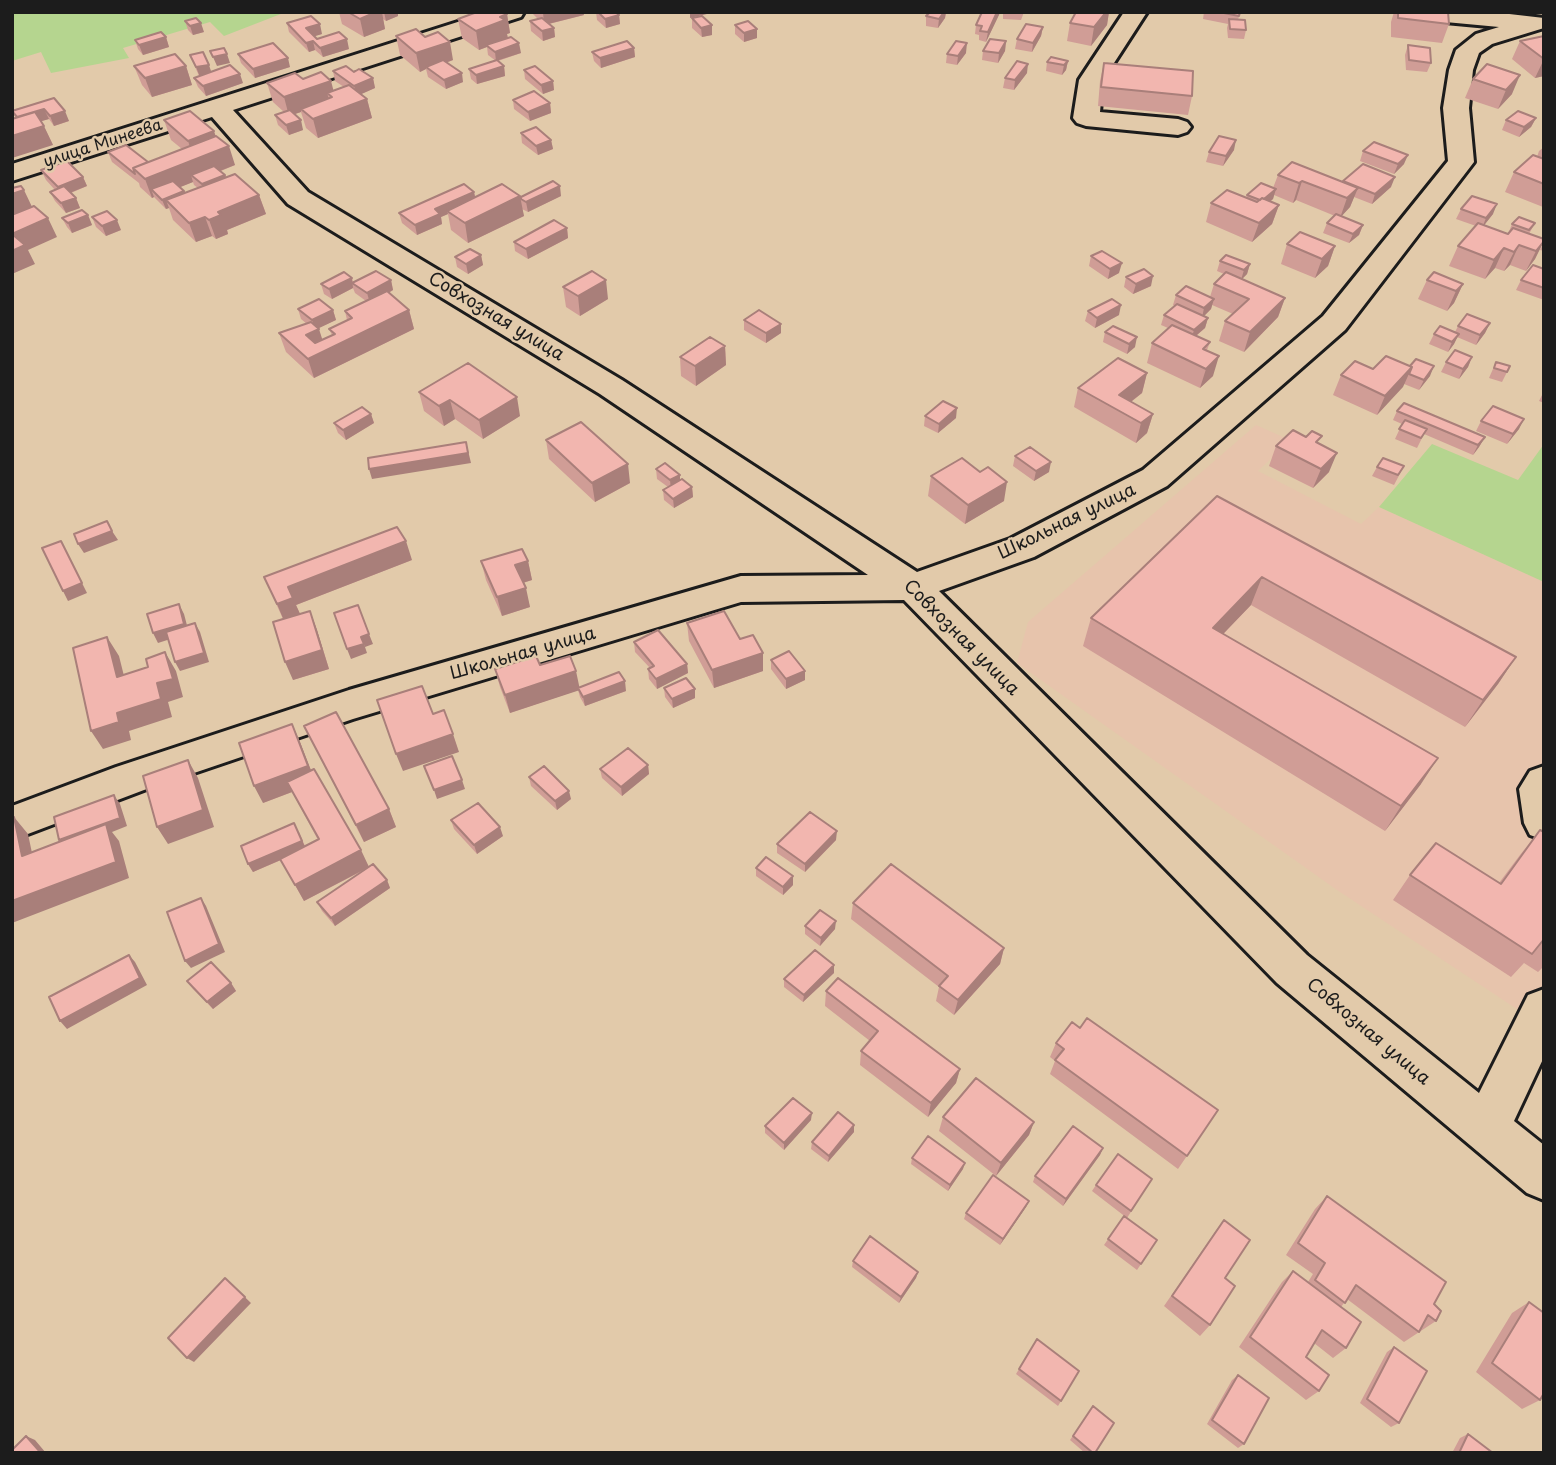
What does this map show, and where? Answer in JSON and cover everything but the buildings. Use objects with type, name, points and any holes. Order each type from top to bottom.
[{"type":"street","name":"улица Минеева","points":[[12,173],[513,12]]},
{"type":"street","points":[[1136,12],[1091,80],[1086,118],[1178,127]]},
{"type":"street","points":[[1413,12],[1540,23]]},
{"type":"street","name":"Школьная улица","points":[[12,823],[130,778],[349,705],[741,589],[913,587],[1022,548],[1155,478],[1334,323],[1461,162],[1456,108],[1461,69],[1468,50],[1484,39],[1540,23]]},
{"type":"street","name":"Совхозная улица","points":[[217,107],[298,198],[611,387],[913,587],[1292,969],[1544,1176]]},
{"type":"street","points":[[1544,782],[1539,789],[1544,823]]},
{"type":"street","points":[[1486,1129],[1544,1009]]},
{"type":"shaded area","points":[[1256,425],[1290,440],[1258,471],[1361,524],[1379,507],[1544,582],[1544,1027],[1337,890],[1017,663],[1028,622]]},
{"type":"green space","points":[[12,12],[286,12],[224,36],[210,22],[123,48],[129,58],[51,73],[41,52],[12,61]]},
{"type":"green space","points":[[1432,444],[1518,480],[1544,444],[1544,582],[1379,507]]}]
